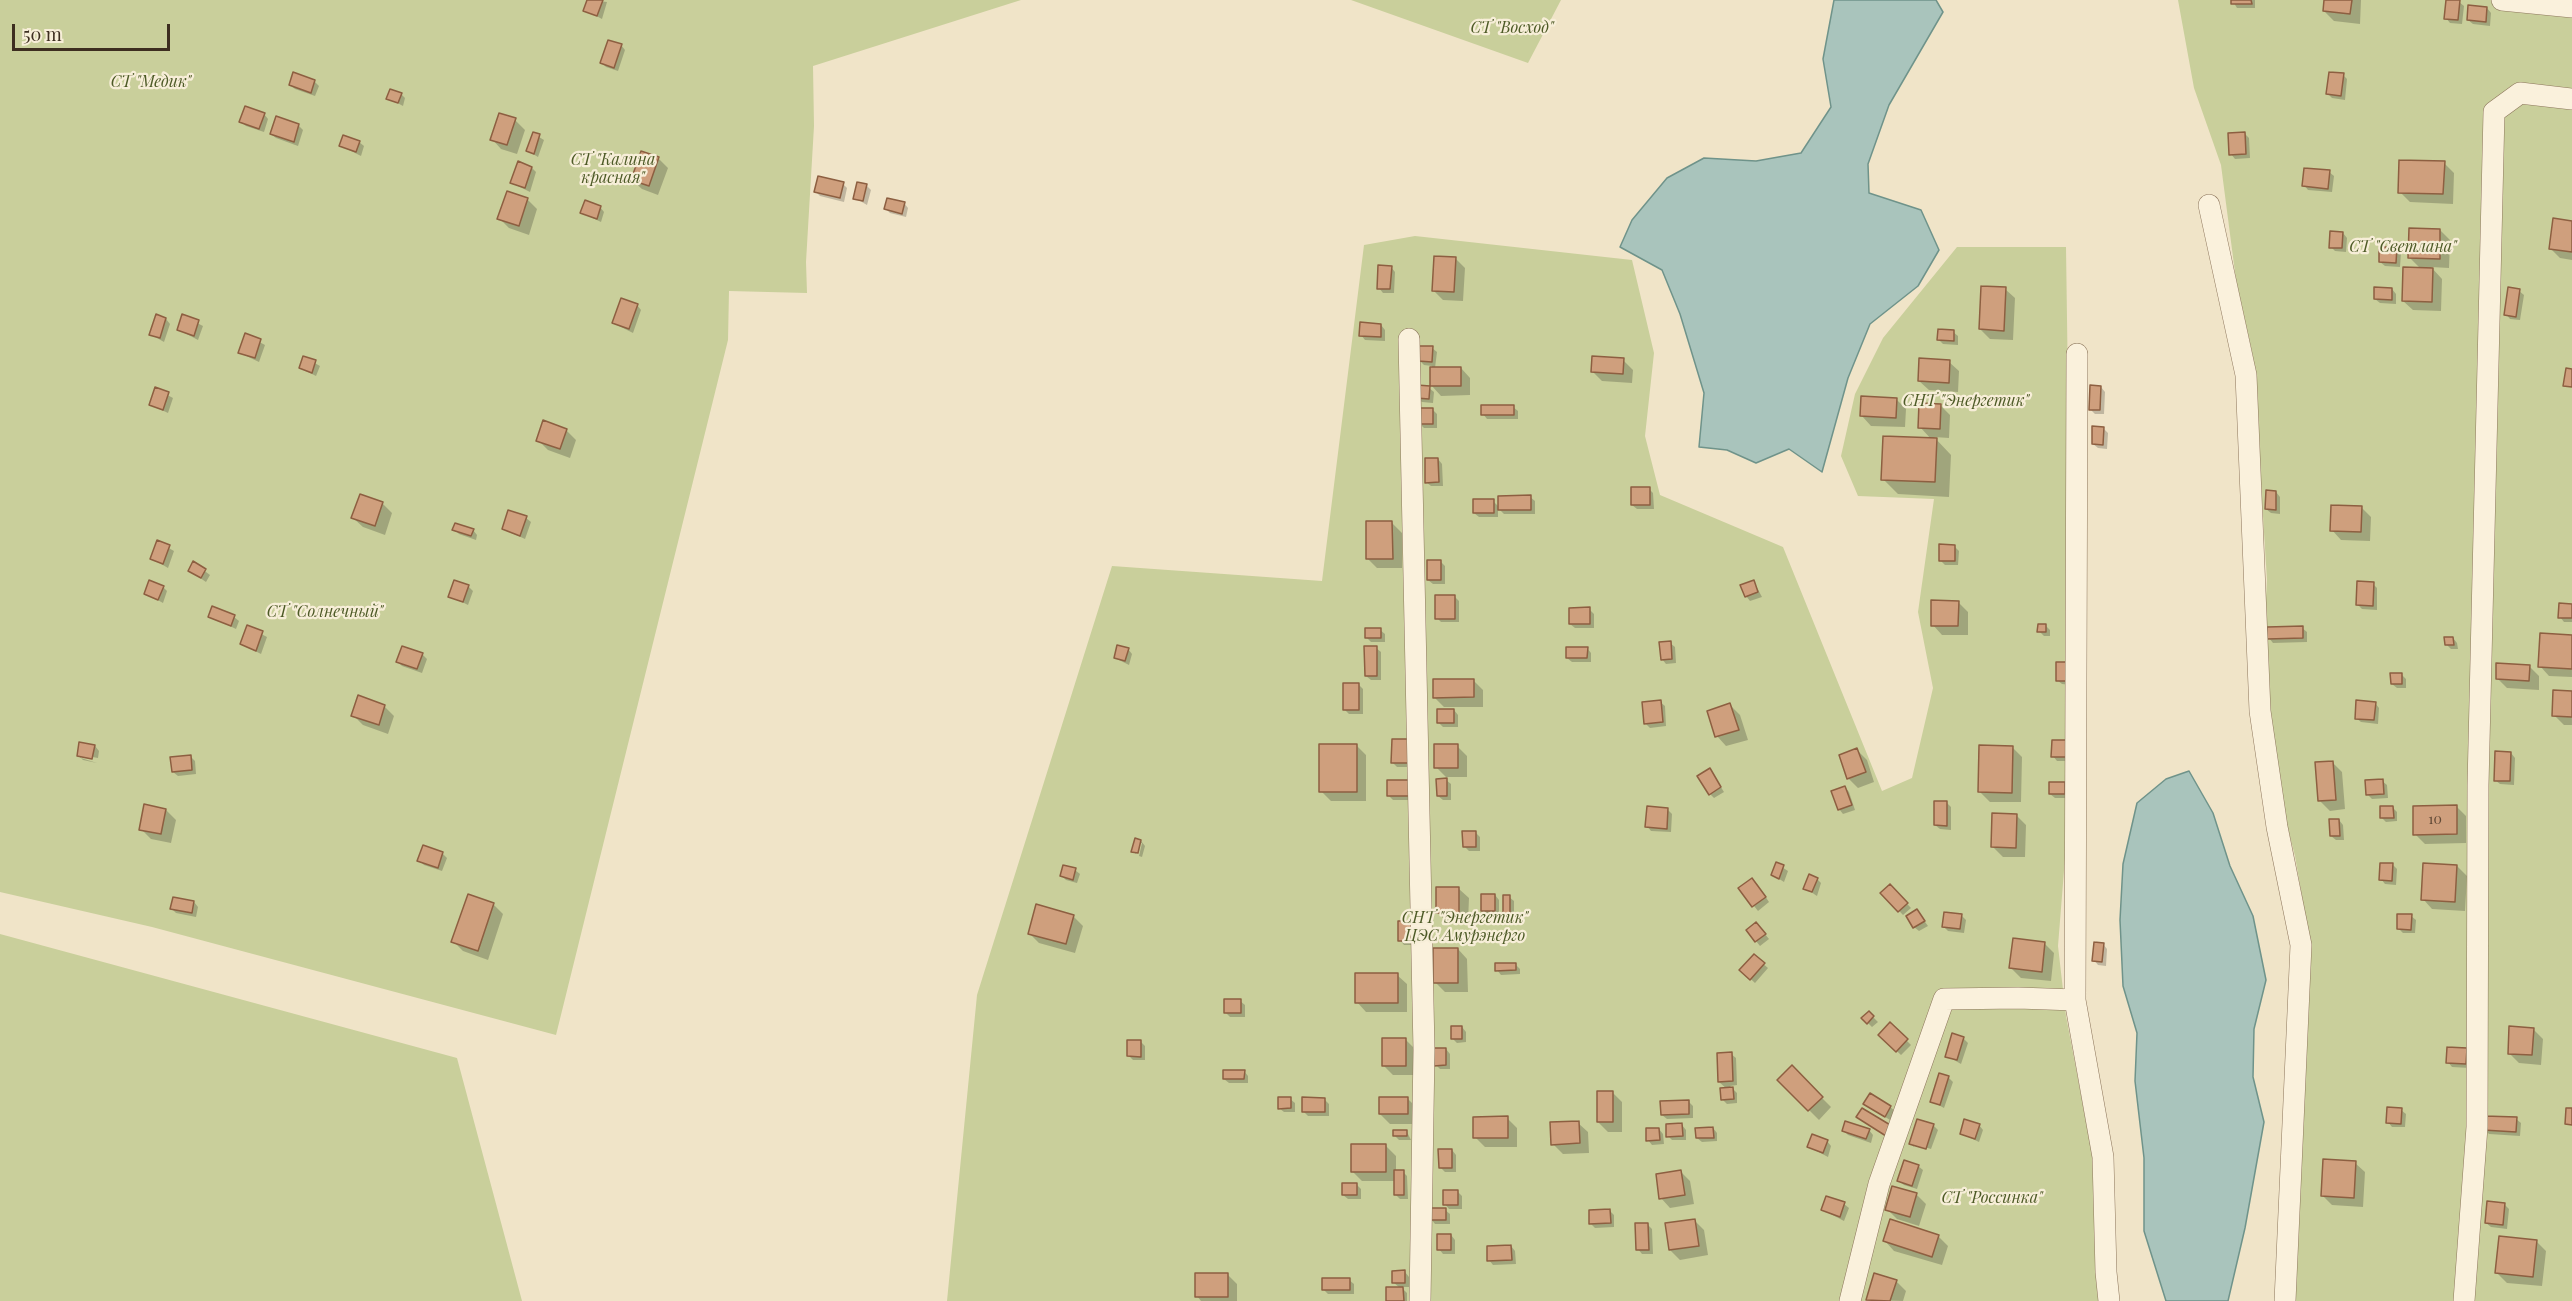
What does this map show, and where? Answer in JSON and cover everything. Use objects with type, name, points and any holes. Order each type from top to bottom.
[{"type":"street","points":[[2502,0],[2572,7]]},
{"type":"street","points":[[2464,1301],[2476,1127],[2478,785],[2494,112],[2520,93],[2572,99]]},
{"type":"street","points":[[2210,205],[2246,375],[2260,711],[2277,827],[2301,945],[2285,1301]]},
{"type":"street","points":[[1409,339],[1424,1050],[1420,1301]]},
{"type":"street","points":[[2076,354],[2075,1000],[2103,1157],[2109,1301]]},
{"type":"street","points":[[1850,1301],[1879,1184],[1944,999],[2075,1000]]},
{"type":"green space","name":"СТ \"Солнечный\"","points":[[0,0],[1021,0],[813,66],[814,126],[806,262],[807,293],[729,291],[728,340],[556,1035],[152,927],[0,892]]},
{"type":"green space","name":"СТ \"Восход\"","points":[[1351,0],[1561,0],[1528,63]]},
{"type":"green space","name":"СТ \"Светлана\"","points":[[2178,0],[2572,0],[2572,1301],[2295,1301],[2306,920],[2295,856],[2275,779],[2264,631],[2267,580],[2253,357],[2236,280],[2221,165],[2194,88]]},
{"type":"green space","name":"СНТ \"Энергетик\" ЦЭС Амурэнерго","points":[[1415,236],[1632,260],[1654,353],[1645,436],[1660,495],[1783,547],[1882,791],[1912,778],[1933,688],[1918,612],[1934,499],[1858,496],[1841,456],[1855,394],[1883,338],[1957,247],[2066,247],[2069,461],[2067,833],[2058,946],[2066,1016],[2092,1153],[2098,1264],[2103,1301],[947,1301],[977,995],[1112,566],[1322,581],[1364,245]]},
{"type":"green space","points":[[0,934],[457,1058],[522,1301],[0,1301]]},
{"type":"water","points":[[1834,0],[1936,0],[1943,12],[1889,105],[1868,164],[1869,193],[1921,210],[1939,250],[1918,286],[1870,324],[1848,378],[1822,472],[1789,449],[1756,463],[1727,450],[1699,447],[1704,393],[1680,314],[1662,270],[1620,247],[1632,220],[1667,178],[1704,158],[1756,161],[1801,153],[1831,107],[1823,59]]},
{"type":"water","points":[[2189,771],[2213,813],[2230,866],[2253,916],[2266,980],[2254,1029],[2253,1077],[2264,1122],[2245,1228],[2228,1301],[2166,1301],[2144,1231],[2144,1158],[2135,1081],[2137,1033],[2123,986],[2120,920],[2123,864],[2137,803],[2166,779]]},
{"type":"building","points":[[587,0],[603,0],[597,16],[583,11]]},
{"type":"building","points":[[2231,0],[2251,0],[2252,4],[2231,4]]},
{"type":"building","points":[[2324,0],[2352,0],[2350,14],[2323,11]]},
{"type":"building","points":[[2446,0],[2460,0],[2458,20],[2444,19]]},
{"type":"building","points":[[2468,5],[2487,7],[2486,22],[2467,20]]},
{"type":"building","points":[[608,40],[622,44],[614,68],[600,63]]},
{"type":"building","points":[[293,72],[315,80],[311,93],[289,85]]},
{"type":"building","points":[[2329,72],[2344,73],[2341,96],[2326,94]]},
{"type":"building","points":[[390,89],[402,93],[398,103],[386,99]]},
{"type":"building","points":[[245,106],[265,113],[259,129],[239,122]]},
{"type":"building","points":[[499,113],[516,118],[507,145],[490,140]]},
{"type":"building","points":[[276,116],[299,124],[294,142],[270,134]]},
{"type":"building","points":[[533,132],[540,134],[534,154],[526,151]]},
{"type":"building","points":[[2245,132],[2246,154],[2229,155],[2228,133]]},
{"type":"building","points":[[343,135],[360,141],[356,152],[339,146]]},
{"type":"building","points":[[641,151],[659,157],[649,186],[631,180]]},
{"type":"building","points":[[2399,160],[2445,161],[2443,194],[2398,193]]},
{"type":"building","points":[[518,161],[532,167],[525,188],[510,183]]},
{"type":"building","points":[[2304,168],[2330,170],[2328,189],[2302,186]]},
{"type":"building","points":[[818,176],[844,182],[840,198],[814,192]]},
{"type":"building","points":[[857,182],[867,184],[863,201],[853,199]]},
{"type":"building","points":[[507,191],[528,198],[519,226],[497,219]]},
{"type":"building","points":[[887,198],[905,202],[902,214],[884,209]]},
{"type":"building","points":[[585,200],[601,206],[597,219],[580,213]]},
{"type":"building","points":[[2553,218],[2572,221],[2572,252],[2549,249]]},
{"type":"building","points":[[2409,228],[2440,229],[2440,259],[2408,258]]},
{"type":"building","points":[[2330,231],[2343,232],[2342,248],[2329,248]]},
{"type":"building","points":[[2379,247],[2397,247],[2396,263],[2379,262]]},
{"type":"building","points":[[1434,256],[1456,257],[1454,292],[1432,291]]},
{"type":"building","points":[[1378,265],[1392,266],[1390,289],[1377,289]]},
{"type":"building","points":[[2403,267],[2433,268],[2432,302],[2402,301]]},
{"type":"building","points":[[1981,286],[2006,287],[2004,331],[1979,329]]},
{"type":"building","points":[[2374,287],[2392,288],[2392,300],[2374,299]]},
{"type":"building","points":[[2508,287],[2520,289],[2516,317],[2504,315]]},
{"type":"building","points":[[621,298],[638,304],[629,329],[612,323]]},
{"type":"building","points":[[156,314],[166,318],[160,338],[149,335]]},
{"type":"building","points":[[182,314],[199,320],[194,336],[177,330]]},
{"type":"building","points":[[1360,322],[1381,324],[1381,337],[1359,336]]},
{"type":"building","points":[[1938,329],[1954,330],[1954,341],[1937,340]]},
{"type":"building","points":[[245,333],[261,339],[255,358],[238,353]]},
{"type":"building","points":[[1419,346],[1433,346],[1432,362],[1418,361]]},
{"type":"building","points":[[303,356],[316,360],[312,373],[299,368]]},
{"type":"building","points":[[1592,356],[1624,358],[1623,374],[1591,372]]},
{"type":"building","points":[[1919,358],[1950,360],[1949,383],[1918,381]]},
{"type":"building","points":[[1430,367],[1461,367],[1461,386],[1430,386]]},
{"type":"building","points":[[2566,368],[2572,369],[2572,387],[2563,386]]},
{"type":"building","points":[[1417,385],[1430,386],[1429,399],[1416,398]]},
{"type":"building","points":[[2090,385],[2101,386],[2100,410],[2089,410]]},
{"type":"building","points":[[155,387],[169,392],[163,410],[149,405]]},
{"type":"building","points":[[1861,396],[1897,398],[1896,418],[1860,416]]},
{"type":"building","points":[[1919,403],[1941,404],[1940,429],[1918,428]]},
{"type":"building","points":[[1481,405],[1514,405],[1514,415],[1481,415]]},
{"type":"building","points":[[1417,408],[1433,408],[1433,424],[1418,424]]},
{"type":"building","points":[[543,420],[567,429],[560,449],[536,441]]},
{"type":"building","points":[[2092,426],[2104,427],[2103,445],[2092,444]]},
{"type":"building","points":[[1883,436],[1937,438],[1935,482],[1881,480]]},
{"type":"building","points":[[1425,458],[1438,458],[1439,482],[1425,483]]},
{"type":"building","points":[[1631,487],[1650,487],[1650,505],[1631,505]]},
{"type":"building","points":[[2266,490],[2276,491],[2276,510],[2265,509]]},
{"type":"building","points":[[360,494],[383,502],[375,526],[351,518]]},
{"type":"building","points":[[1531,495],[1531,510],[1498,510],[1498,496]]},
{"type":"building","points":[[1473,499],[1494,499],[1494,513],[1473,513]]},
{"type":"building","points":[[2331,505],[2362,506],[2361,532],[2330,531]]},
{"type":"building","points":[[508,510],[527,516],[520,536],[502,529]]},
{"type":"building","points":[[1366,521],[1392,521],[1393,559],[1366,559]]},
{"type":"building","points":[[455,523],[474,529],[471,536],[452,530]]},
{"type":"building","points":[[157,540],[170,545],[163,564],[150,559]]},
{"type":"building","points":[[1939,544],[1955,545],[1955,561],[1939,561]]},
{"type":"building","points":[[1427,560],[1441,560],[1441,580],[1427,580]]},
{"type":"building","points":[[193,561],[206,569],[201,578],[188,571]]},
{"type":"building","points":[[149,580],[164,586],[158,600],[144,594]]},
{"type":"building","points":[[454,580],[469,585],[463,602],[448,597]]},
{"type":"building","points":[[1754,580],[1758,592],[1745,597],[1740,585]]},
{"type":"building","points":[[2357,581],[2374,582],[2373,606],[2356,605]]},
{"type":"building","points":[[1435,595],[1455,595],[1455,619],[1435,619]]},
{"type":"building","points":[[1931,600],[1959,601],[1958,626],[1931,626]]},
{"type":"building","points":[[2559,603],[2572,604],[2572,618],[2558,618]]},
{"type":"building","points":[[212,606],[235,615],[231,626],[208,617]]},
{"type":"building","points":[[1590,607],[1590,624],[1569,624],[1569,608]]},
{"type":"building","points":[[2038,624],[2046,624],[2046,632],[2037,632]]},
{"type":"building","points":[[247,625],[263,631],[256,651],[240,644]]},
{"type":"building","points":[[2303,626],[2303,638],[2267,639],[2267,627]]},
{"type":"building","points":[[1365,628],[1381,628],[1381,638],[1365,638]]},
{"type":"building","points":[[2540,633],[2572,635],[2572,669],[2538,667]]},
{"type":"building","points":[[2444,637],[2453,637],[2454,645],[2445,645]]},
{"type":"building","points":[[1671,641],[1672,659],[1661,660],[1659,642]]},
{"type":"building","points":[[1117,645],[1129,648],[1125,661],[1114,658]]},
{"type":"building","points":[[402,646],[423,653],[417,669],[396,662]]},
{"type":"building","points":[[1364,646],[1377,646],[1377,676],[1365,676]]},
{"type":"building","points":[[1566,647],[1588,647],[1587,658],[1566,658]]},
{"type":"building","points":[[2056,662],[2068,662],[2068,681],[2056,681]]},
{"type":"building","points":[[2496,663],[2530,665],[2529,681],[2496,679]]},
{"type":"building","points":[[2390,673],[2402,673],[2402,684],[2391,684]]},
{"type":"building","points":[[1433,679],[1474,679],[1474,697],[1433,698]]},
{"type":"building","points":[[1343,683],[1359,683],[1359,710],[1343,710]]},
{"type":"building","points":[[2553,690],[2572,691],[2572,717],[2552,716]]},
{"type":"building","points":[[358,695],[385,705],[379,725],[351,716]]},
{"type":"building","points":[[1661,700],[1663,722],[1644,724],[1642,702]]},
{"type":"building","points":[[2356,700],[2376,702],[2374,720],[2355,719]]},
{"type":"building","points":[[1730,703],[1739,730],[1715,737],[1707,711]]},
{"type":"building","points":[[1437,709],[1454,709],[1454,723],[1437,723]]},
{"type":"building","points":[[1392,739],[1410,739],[1411,763],[1391,763]]},
{"type":"building","points":[[2052,740],[2066,740],[2066,757],[2051,757]]},
{"type":"building","points":[[79,742],[95,745],[92,759],[77,756]]},
{"type":"building","points":[[1319,744],[1357,744],[1357,792],[1319,792]]},
{"type":"building","points":[[1434,744],[1458,744],[1458,768],[1434,768]]},
{"type":"building","points":[[1979,745],[2013,746],[2012,793],[1978,792]]},
{"type":"building","points":[[1857,748],[1866,772],[1847,779],[1839,755]]},
{"type":"building","points":[[2495,751],[2511,752],[2510,781],[2494,781]]},
{"type":"building","points":[[191,755],[192,770],[172,772],[170,757]]},
{"type":"building","points":[[2333,761],[2336,800],[2318,801],[2315,762]]},
{"type":"building","points":[[1710,768],[1721,787],[1709,795],[1697,776]]},
{"type":"building","points":[[1447,778],[1447,796],[1437,796],[1436,779]]},
{"type":"building","points":[[2383,779],[2384,794],[2366,795],[2365,780]]},
{"type":"building","points":[[1387,780],[1409,780],[1409,796],[1387,796]]},
{"type":"building","points":[[2049,782],[2065,782],[2065,794],[2049,794]]},
{"type":"building","points":[[1845,786],[1852,805],[1838,810],[1831,791]]},
{"type":"building","points":[[1934,801],[1947,801],[1947,826],[1934,825]]},
{"type":"building","points":[[144,804],[166,809],[161,834],[139,830]]},
{"type":"building","points":[[2457,805],[2457,834],[2413,835],[2413,806]]},
{"type":"building","points":[[1647,806],[1668,808],[1667,829],[1645,827]]},
{"type":"building","points":[[2380,806],[2393,806],[2394,818],[2380,818]]},
{"type":"building","points":[[1992,813],[2017,814],[2016,848],[1991,847]]},
{"type":"building","points":[[2329,819],[2339,819],[2340,836],[2330,836]]},
{"type":"building","points":[[1462,831],[1476,831],[1476,847],[1463,847]]},
{"type":"building","points":[[1135,838],[1141,840],[1138,853],[1131,852]]},
{"type":"building","points":[[423,845],[443,852],[438,868],[417,861]]},
{"type":"building","points":[[1776,862],[1784,865],[1779,879],[1771,875]]},
{"type":"building","points":[[2380,863],[2393,863],[2392,881],[2379,880]]},
{"type":"building","points":[[2423,863],[2457,865],[2455,902],[2421,900]]},
{"type":"building","points":[[1063,865],[1076,868],[1073,880],[1060,876]]},
{"type":"building","points":[[1809,874],[1818,878],[1812,892],[1803,889]]},
{"type":"building","points":[[1752,878],[1766,897],[1752,907],[1738,888]]},
{"type":"building","points":[[1890,884],[1908,903],[1898,912],[1880,893]]},
{"type":"building","points":[[1436,887],[1459,887],[1459,913],[1436,913]]},
{"type":"building","points":[[468,894],[494,903],[478,951],[451,942]]},
{"type":"building","points":[[1481,894],[1495,894],[1495,911],[1481,911]]},
{"type":"building","points":[[1503,895],[1510,895],[1510,914],[1503,914]]},
{"type":"building","points":[[173,897],[194,901],[192,913],[170,909]]},
{"type":"building","points":[[1036,904],[1074,915],[1066,944],[1028,934]]},
{"type":"building","points":[[1917,909],[1925,921],[1913,928],[1906,916]]},
{"type":"building","points":[[1944,912],[1962,914],[1960,929],[1942,927]]},
{"type":"building","points":[[2397,914],[2412,914],[2411,930],[2397,929]]},
{"type":"building","points":[[1398,921],[1411,921],[1411,941],[1398,941]]},
{"type":"building","points":[[1756,922],[1766,934],[1755,942],[1746,930]]},
{"type":"building","points":[[2013,938],[2045,942],[2042,972],[2009,968]]},
{"type":"building","points":[[2094,942],[2104,943],[2102,962],[2092,961]]},
{"type":"building","points":[[1433,948],[1458,948],[1458,983],[1433,983]]},
{"type":"building","points":[[1754,954],[1765,963],[1750,980],[1739,970]]},
{"type":"building","points":[[1495,963],[1516,963],[1516,970],[1495,971]]},
{"type":"building","points":[[1355,973],[1398,973],[1398,1003],[1355,1003]]},
{"type":"building","points":[[1224,999],[1241,999],[1241,1013],[1224,1013]]},
{"type":"building","points":[[1869,1011],[1874,1016],[1867,1024],[1861,1018]]},
{"type":"building","points":[[1890,1022],[1908,1039],[1896,1052],[1878,1035]]},
{"type":"building","points":[[1451,1026],[1462,1026],[1462,1039],[1451,1039]]},
{"type":"building","points":[[2509,1026],[2534,1028],[2532,1055],[2508,1054]]},
{"type":"building","points":[[1952,1033],[1964,1037],[1957,1060],[1945,1057]]},
{"type":"building","points":[[1382,1038],[1406,1038],[1406,1066],[1382,1066]]},
{"type":"building","points":[[1127,1040],[1141,1040],[1141,1057],[1127,1056]]},
{"type":"building","points":[[2447,1047],[2467,1048],[2466,1064],[2446,1063]]},
{"type":"building","points":[[1434,1048],[1446,1048],[1446,1065],[1434,1066]]},
{"type":"building","points":[[1732,1052],[1733,1081],[1718,1082],[1717,1053]]},
{"type":"building","points":[[1792,1065],[1823,1097],[1808,1111],[1777,1080]]},
{"type":"building","points":[[1223,1070],[1245,1070],[1244,1079],[1223,1079]]},
{"type":"building","points":[[1939,1073],[1949,1076],[1940,1105],[1930,1102]]},
{"type":"building","points":[[1733,1087],[1734,1099],[1721,1100],[1720,1088]]},
{"type":"building","points":[[1597,1091],[1613,1091],[1613,1122],[1597,1122]]},
{"type":"building","points":[[1870,1093],[1891,1106],[1885,1117],[1863,1104]]},
{"type":"building","points":[[1278,1097],[1291,1097],[1291,1108],[1278,1109]]},
{"type":"building","points":[[1302,1097],[1325,1098],[1325,1112],[1302,1112]]},
{"type":"building","points":[[1379,1097],[1408,1097],[1408,1114],[1379,1114]]},
{"type":"building","points":[[1689,1100],[1689,1114],[1661,1115],[1660,1101]]},
{"type":"building","points":[[2387,1107],[2402,1108],[2401,1124],[2386,1123]]},
{"type":"building","points":[[1862,1108],[1892,1126],[1886,1136],[1856,1117]]},
{"type":"building","points":[[2566,1108],[2572,1108],[2572,1125],[2565,1124]]},
{"type":"building","points":[[1508,1116],[1508,1138],[1473,1138],[1473,1117]]},
{"type":"building","points":[[2484,1116],[2517,1117],[2516,1132],[2483,1130]]},
{"type":"building","points":[[1917,1119],[1934,1124],[1926,1149],[1909,1144]]},
{"type":"building","points":[[1964,1119],[1980,1124],[1975,1139],[1960,1134]]},
{"type":"building","points":[[1579,1121],[1580,1143],[1551,1145],[1550,1122]]},
{"type":"building","points":[[1845,1121],[1870,1129],[1866,1139],[1842,1131]]},
{"type":"building","points":[[1682,1123],[1683,1136],[1666,1137],[1666,1124]]},
{"type":"building","points":[[1713,1127],[1714,1138],[1696,1138],[1695,1128]]},
{"type":"building","points":[[1646,1128],[1659,1128],[1660,1140],[1646,1141]]},
{"type":"building","points":[[1393,1130],[1407,1130],[1407,1136],[1393,1136]]},
{"type":"building","points":[[1812,1134],[1828,1140],[1823,1153],[1807,1147]]},
{"type":"building","points":[[1351,1144],[1386,1144],[1386,1172],[1351,1172]]},
{"type":"building","points":[[1438,1149],[1452,1149],[1452,1168],[1439,1168]]},
{"type":"building","points":[[2323,1159],[2356,1161],[2354,1198],[2321,1196]]},
{"type":"building","points":[[1904,1160],[1919,1165],[1912,1186],[1897,1181]]},
{"type":"building","points":[[1394,1170],[1404,1170],[1404,1195],[1394,1195]]},
{"type":"building","points":[[1681,1170],[1685,1195],[1659,1199],[1656,1174]]},
{"type":"building","points":[[1342,1183],[1357,1183],[1357,1195],[1342,1195]]},
{"type":"building","points":[[1892,1186],[1917,1193],[1910,1217],[1885,1210]]},
{"type":"building","points":[[1443,1190],[1458,1190],[1458,1205],[1443,1205]]},
{"type":"building","points":[[1826,1196],[1845,1202],[1840,1217],[1821,1210]]},
{"type":"building","points":[[2487,1201],[2505,1203],[2503,1225],[2485,1223]]},
{"type":"building","points":[[1429,1208],[1446,1208],[1446,1220],[1429,1220]]},
{"type":"building","points":[[1610,1209],[1611,1223],[1589,1224],[1589,1210]]},
{"type":"building","points":[[1695,1219],[1699,1246],[1669,1250],[1665,1223]]},
{"type":"building","points":[[1890,1219],[1939,1235],[1932,1257],[1883,1241]]},
{"type":"building","points":[[1635,1223],[1648,1223],[1649,1250],[1636,1250]]},
{"type":"building","points":[[1437,1234],[1451,1234],[1451,1250],[1437,1250]]},
{"type":"building","points":[[2499,1236],[2537,1240],[2533,1277],[2495,1273]]},
{"type":"building","points":[[1511,1245],[1512,1260],[1487,1261],[1487,1246]]},
{"type":"building","points":[[1405,1270],[1405,1283],[1392,1283],[1392,1271]]},
{"type":"building","points":[[1195,1273],[1228,1273],[1228,1297],[1195,1297]]},
{"type":"building","points":[[1874,1273],[1897,1280],[1890,1301],[1866,1300]]},
{"type":"building","points":[[1322,1278],[1350,1278],[1350,1290],[1322,1290]]},
{"type":"building","points":[[1386,1287],[1403,1287],[1404,1301],[1386,1301]]},
{"type":"park label","name":"СТ \"Медик\"","points":[[151,82]]},
{"type":"park label","name":"СТ \"Калина красная\"","points":[[613,169]]},
{"type":"park label","name":"СНТ \"Энергетик\"","points":[[1966,401]]},
{"type":"park label","name":"СТ \"Россинка\"","points":[[1992,1198]]}]
